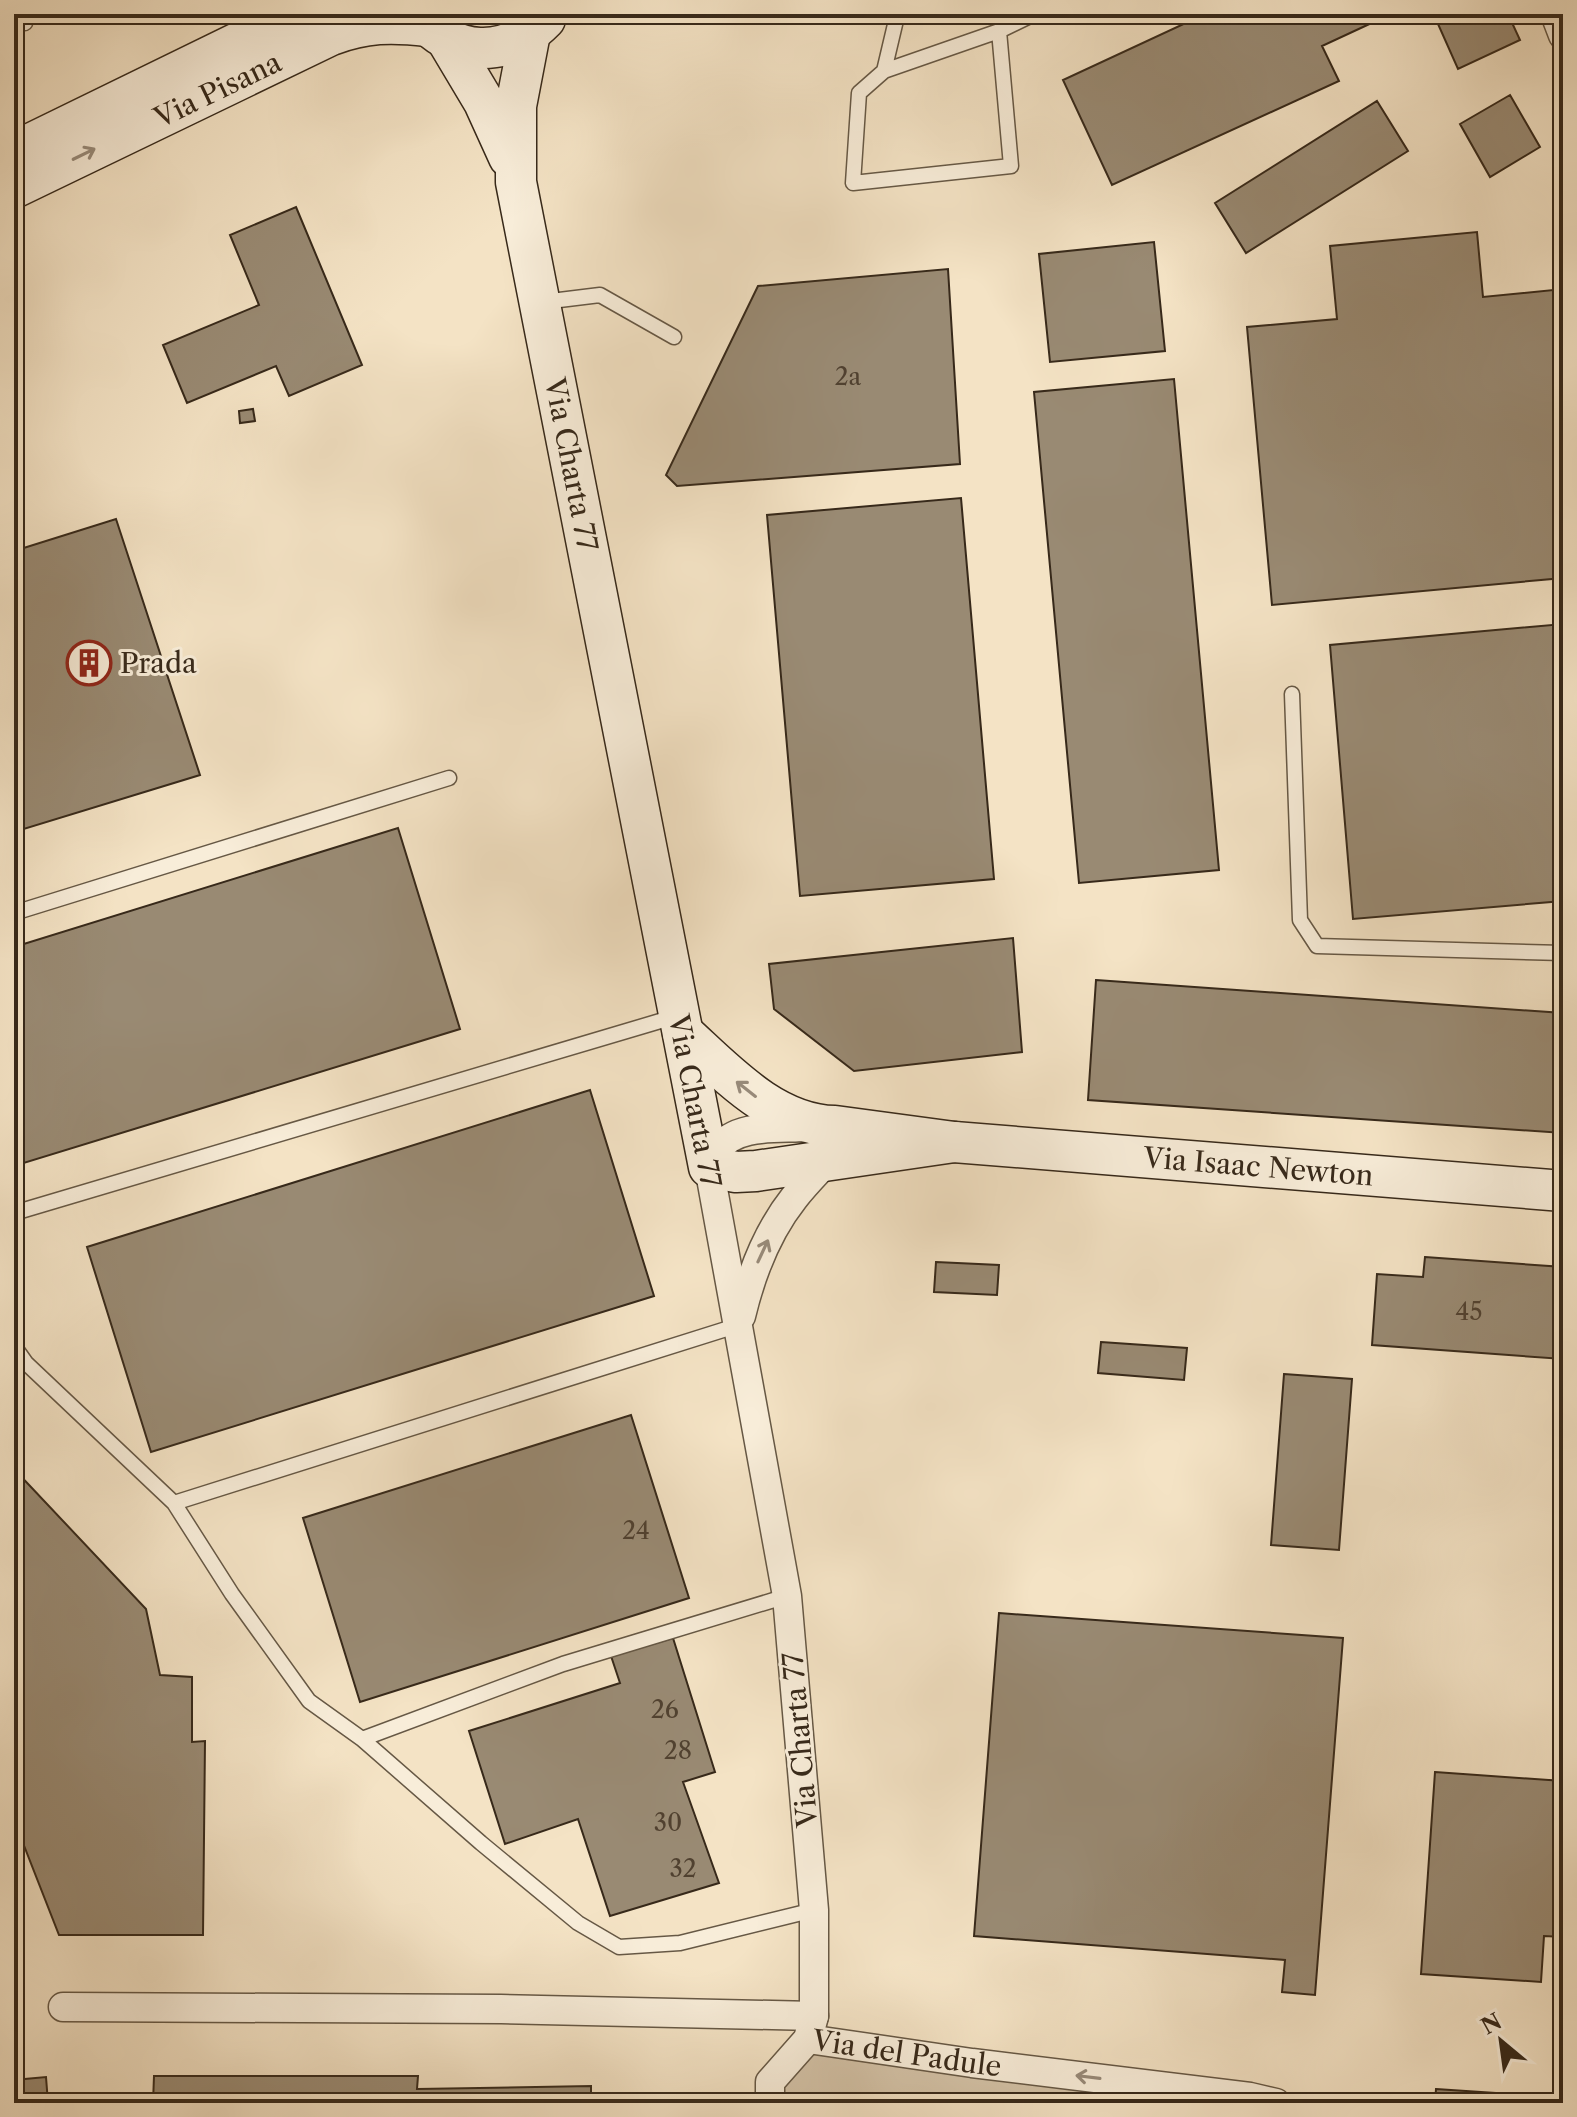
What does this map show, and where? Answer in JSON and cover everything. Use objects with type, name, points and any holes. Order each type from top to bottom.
[{"type":"street","name":"Via Pisana","points":[[14,152],[297,14]]},
{"type":"street","points":[[1555,14],[1563,35]]},
{"type":"street","name":"Via Pisana","points":[[14,188],[349,28],[377,23],[431,27],[473,48],[501,47],[540,23]]},
{"type":"street","name":"Via Charta 77","points":[[540,23],[517,92],[514,171],[709,1167],[787,1596],[814,1910],[811,2028]]},
{"type":"street","name":"Via Charta 77","points":[[431,27],[484,102],[514,171]]},
{"type":"street","name":"Via Isaac Newton","points":[[681,1024],[756,1097],[783,1112],[823,1143]]},
{"type":"street","name":"Via Isaac Newton","points":[[709,1167],[746,1172],[823,1143],[954,1142],[1563,1191]]},
{"type":"street","points":[[739,1325],[752,1276],[773,1230],[823,1143]]},
{"type":"street","points":[[63,2007],[486,2009],[811,2028]]},
{"type":"street","name":"Via del Padule","points":[[770,2103],[770,2082],[811,2028],[972,2063],[1250,2097],[1276,2103]]},
{"type":"lane","points":[[884,71],[897,16],[901,14]]},
{"type":"lane","points":[[999,31],[1011,166],[853,183],[859,93],[884,71],[999,31],[1034,14]]},
{"type":"lane","points":[[538,302],[600,295],[674,337]]},
{"type":"lane","points":[[1292,694],[1300,920],[1317,946],[1563,953]]},
{"type":"lane","points":[[14,913],[449,778]]},
{"type":"lane","points":[[14,1213],[681,1024]]},
{"type":"lane","points":[[174,1503],[739,1325]]},
{"type":"lane","points":[[14,1346],[26,1363],[174,1503],[232,1594],[309,1701],[362,1739],[578,1923],[619,1947],[680,1943],[814,1910]]},
{"type":"lane","points":[[362,1739],[563,1664],[787,1596]]},
{"type":"shaded area","points":[[808,2039],[1276,2103],[770,2103]]},
{"type":"building","points":[[1205,14],[1391,14],[1322,46],[1339,81],[1112,185],[1063,80]]},
{"type":"building","points":[[1460,14],[1508,14],[1520,40],[1458,69],[1438,24]]},
{"type":"building","points":[[1510,95],[1540,147],[1490,177],[1460,124]]},
{"type":"building","points":[[1377,101],[1408,151],[1246,253],[1215,203]]},
{"type":"building","points":[[296,207],[362,365],[289,396],[276,366],[187,403],[163,345],[259,305],[230,235]]},
{"type":"building","points":[[1477,232],[1483,297],[1563,289],[1563,578],[1272,605],[1247,327],[1337,319],[1330,246]]},
{"type":"building","points":[[1154,242],[1165,351],[1050,362],[1039,254]]},
{"type":"building","points":[[948,269],[960,464],[677,486],[666,475],[758,286]]},
{"type":"building","points":[[1174,379],[1219,870],[1079,883],[1034,392]]},
{"type":"building","points":[[253,409],[255,421],[240,423],[239,411]]},
{"type":"building","points":[[961,498],[994,879],[800,896],[767,515]]},
{"type":"building","name":"Prada","points":[[116,519],[200,775],[14,832],[14,551]]},
{"type":"building","points":[[1563,624],[1563,901],[1353,919],[1330,645]]},
{"type":"building","points":[[398,828],[460,1029],[14,1166],[14,947]]},
{"type":"building","points":[[1013,938],[1022,1052],[854,1071],[774,1009],[769,964]]},
{"type":"building","points":[[1096,980],[1563,1013],[1563,1133],[1088,1100]]},
{"type":"building","points":[[590,1090],[654,1296],[151,1452],[87,1247]]},
{"type":"building","points":[[1425,1257],[1563,1267],[1563,1359],[1372,1345],[1377,1274],[1423,1277]]},
{"type":"building","points":[[936,1262],[999,1265],[997,1295],[934,1292]]},
{"type":"building","points":[[1101,1342],[1187,1348],[1184,1380],[1098,1373]]},
{"type":"building","points":[[1284,1374],[1352,1379],[1339,1550],[1271,1545]]},
{"type":"building","points":[[631,1415],[689,1598],[360,1702],[303,1518]]},
{"type":"building","points":[[14,1469],[146,1609],[160,1675],[192,1677],[192,1742],[205,1741],[203,1935],[59,1935],[14,1820]]},
{"type":"building","points":[[999,1613],[1343,1638],[1315,1995],[1282,1992],[1285,1960],[974,1936]]},
{"type":"building","points":[[673,1638],[715,1772],[683,1782],[719,1883],[610,1916],[578,1819],[505,1844],[469,1731],[620,1683],[611,1656]]},
{"type":"building","points":[[1435,1772],[1563,1781],[1563,1937],[1544,1936],[1541,1982],[1421,1974]]},
{"type":"building","points":[[154,2076],[418,2076],[417,2089],[591,2086],[591,2103],[153,2103]]},
{"type":"building","points":[[46,2077],[48,2103],[14,2103],[14,2080]]},
{"type":"building","points":[[1436,2089],[1542,2096],[1542,2103],[1435,2103]]},
{"type":"place","name":"Prada","points":[[89,663]]}]
